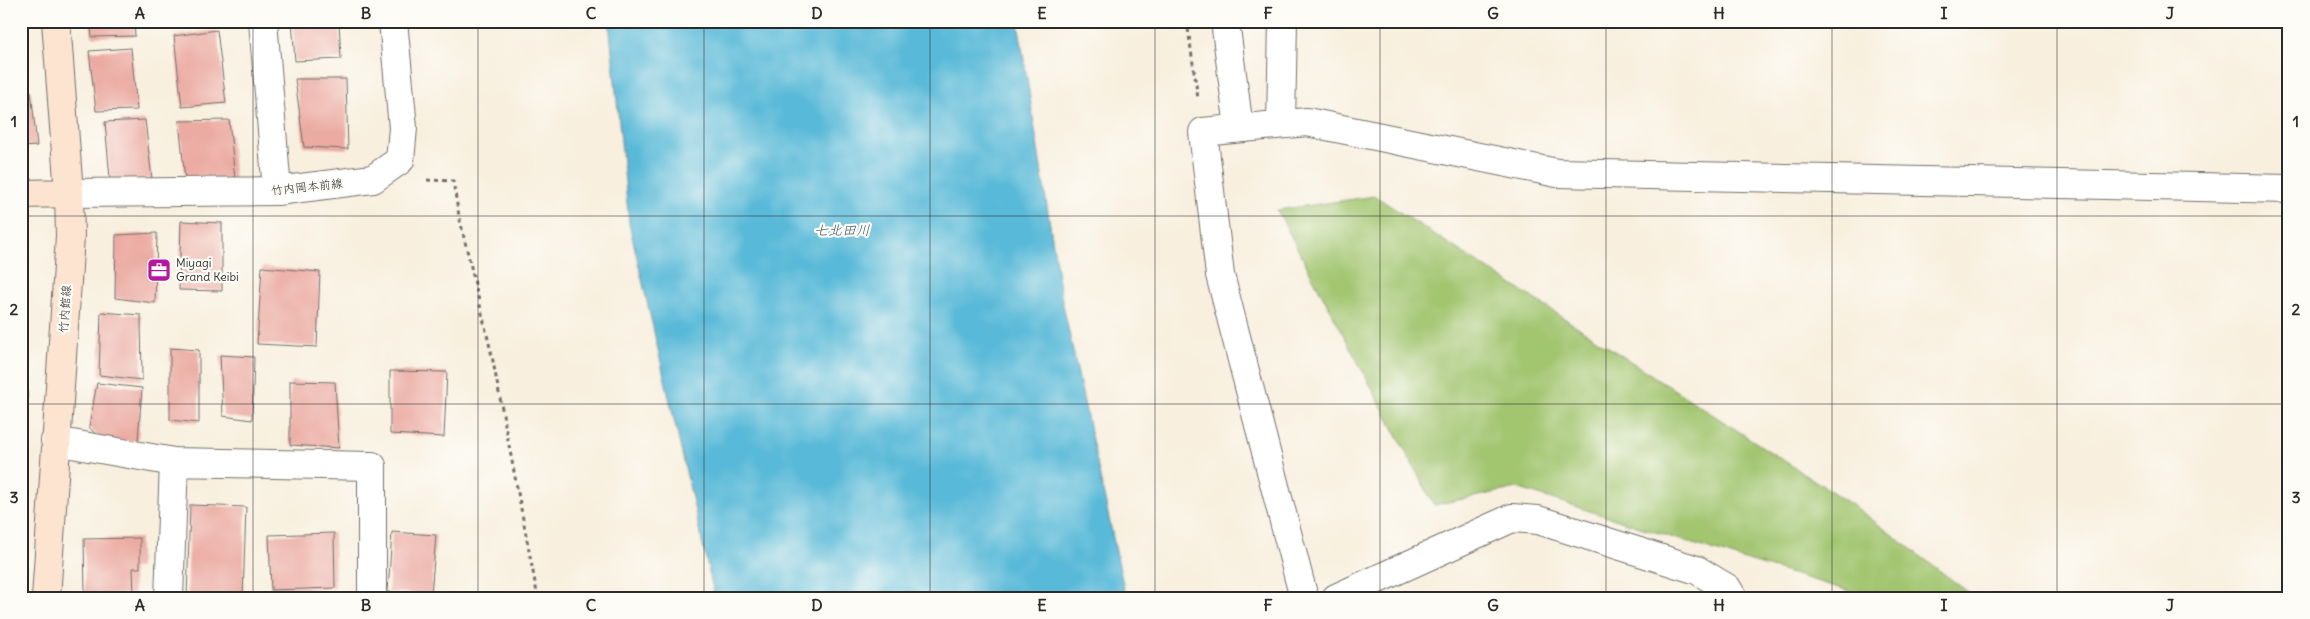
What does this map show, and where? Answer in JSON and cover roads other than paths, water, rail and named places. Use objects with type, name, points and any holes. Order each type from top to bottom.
[{"type":"street","name":"竹内館線","points":[[46,598],[69,244],[69,193],[56,21]]},
{"type":"street","points":[[263,21],[277,191]]},
{"type":"street","name":"竹内岡本前線","points":[[69,193],[277,191],[373,180],[400,160],[403,128],[393,21]]},
{"type":"street","points":[[1225,21],[1238,128]]},
{"type":"street","points":[[1281,124],[1283,21]]},
{"type":"street","points":[[1304,598],[1220,275],[1203,132],[1306,122],[1557,173],[2289,189]]},
{"type":"street","points":[[21,194],[69,193]]},
{"type":"street","points":[[55,441],[174,462],[372,466],[372,598]]},
{"type":"street","points":[[169,598],[174,462]]},
{"type":"street","points":[[1336,598],[1512,518],[1538,520],[1697,570],[1727,588],[1733,598]]},
{"type":"water","name":"七北田川","points":[[609,21],[1018,21],[1061,295],[1126,598],[715,598],[629,223]]},
{"type":"place","name":"Miyagi Grand Keibi","points":[[159,270]]}]
